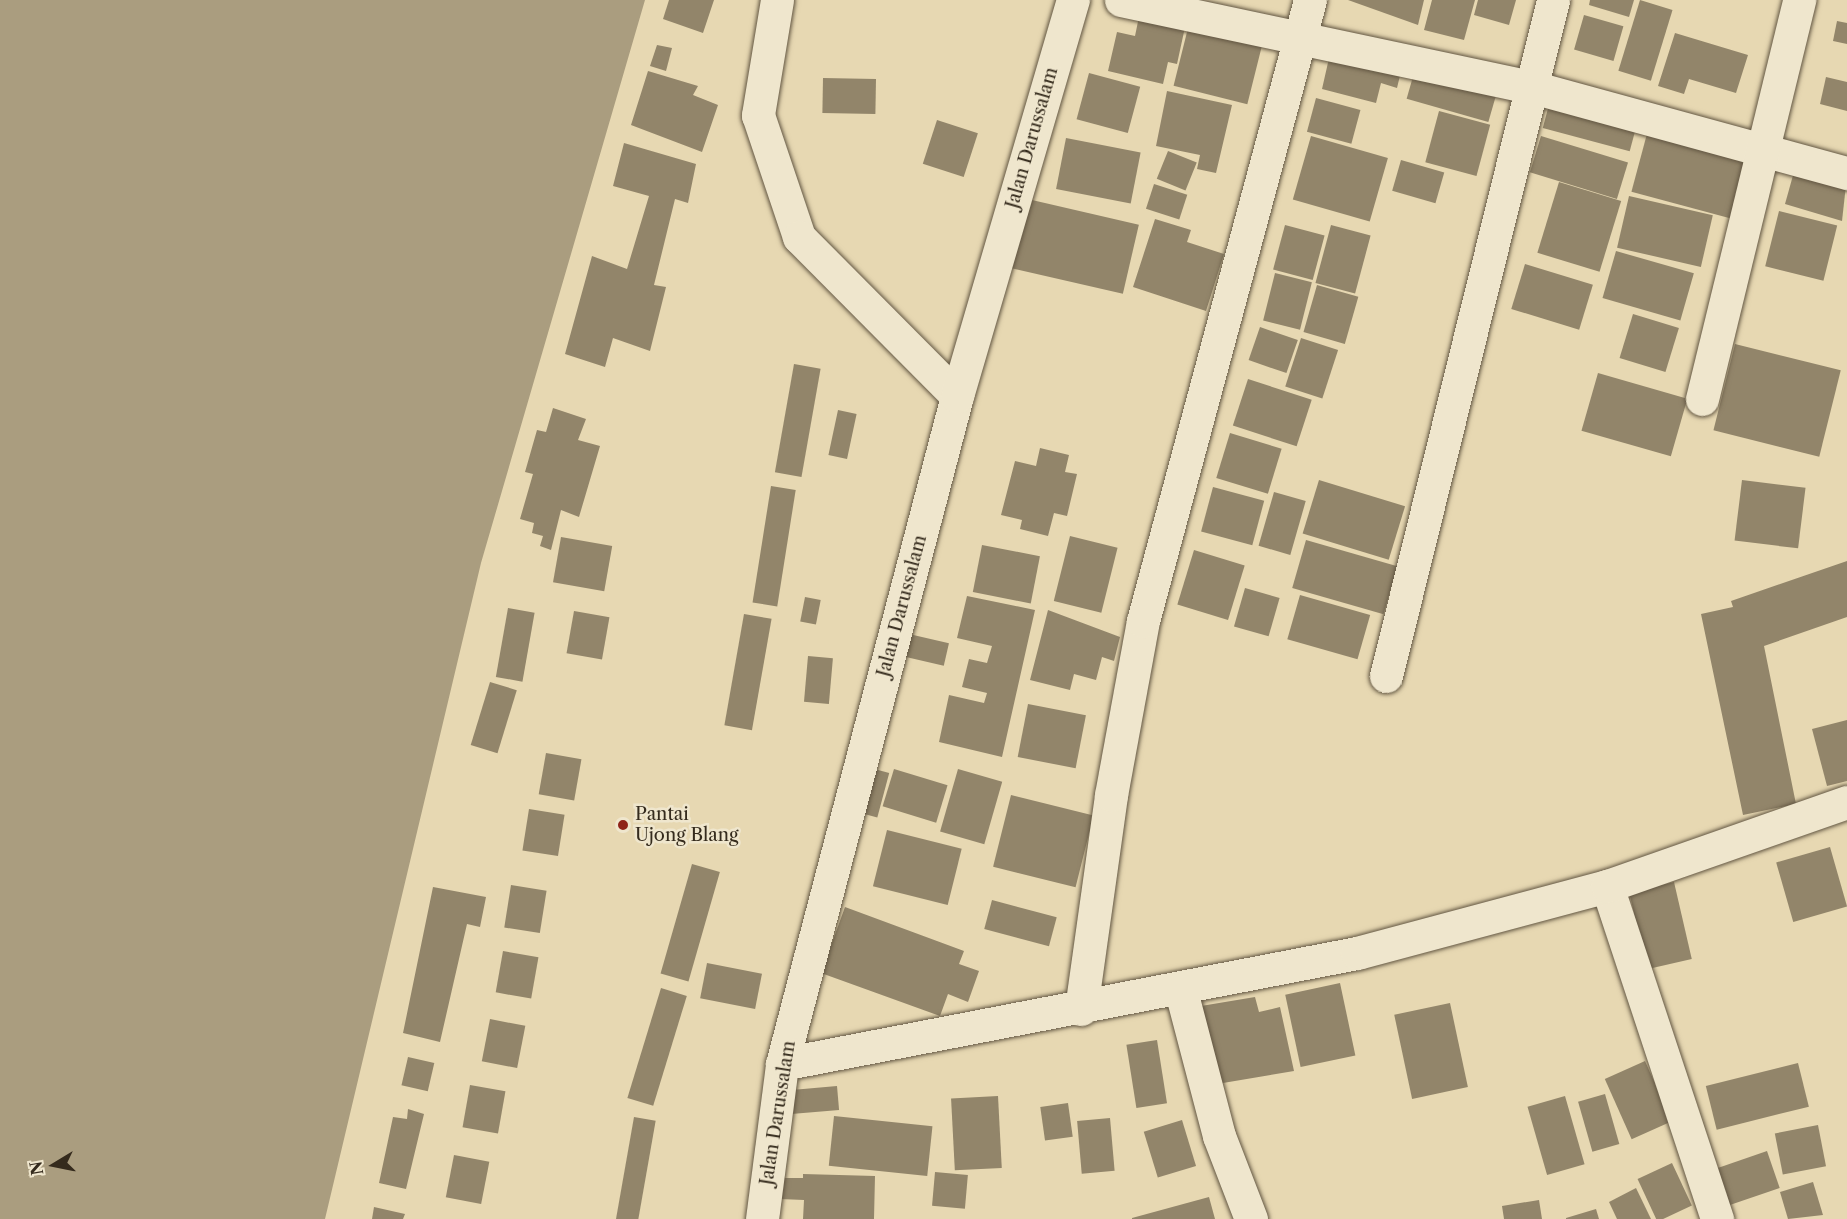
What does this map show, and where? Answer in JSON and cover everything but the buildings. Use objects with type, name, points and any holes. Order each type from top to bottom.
[{"type":"street","points":[[777,0],[758,115],[799,237],[957,396]]},
{"type":"street","name":"Jalan Darussalam","points":[[762,1219],[782,1064],[957,396],[1073,0]]},
{"type":"street","points":[[1121,0],[1532,87],[1759,151],[1847,173]]},
{"type":"street","points":[[1081,1009],[1111,795],[1143,621],[1311,0]]},
{"type":"street","points":[[1386,676],[1553,0]]},
{"type":"street","points":[[1702,399],[1759,151],[1799,0]]},
{"type":"street","points":[[782,1064],[1181,991],[1357,953],[1606,886],[1847,802]]},
{"type":"street","points":[[1606,886],[1717,1219]]},
{"type":"street","points":[[1181,991],[1219,1136],[1251,1219]]},
{"type":"shaded area","points":[[0,0],[645,0],[481,563],[325,1219],[0,1219]]},
{"type":"place","name":"Pantai Ujong Blang","points":[[623,825]]}]
